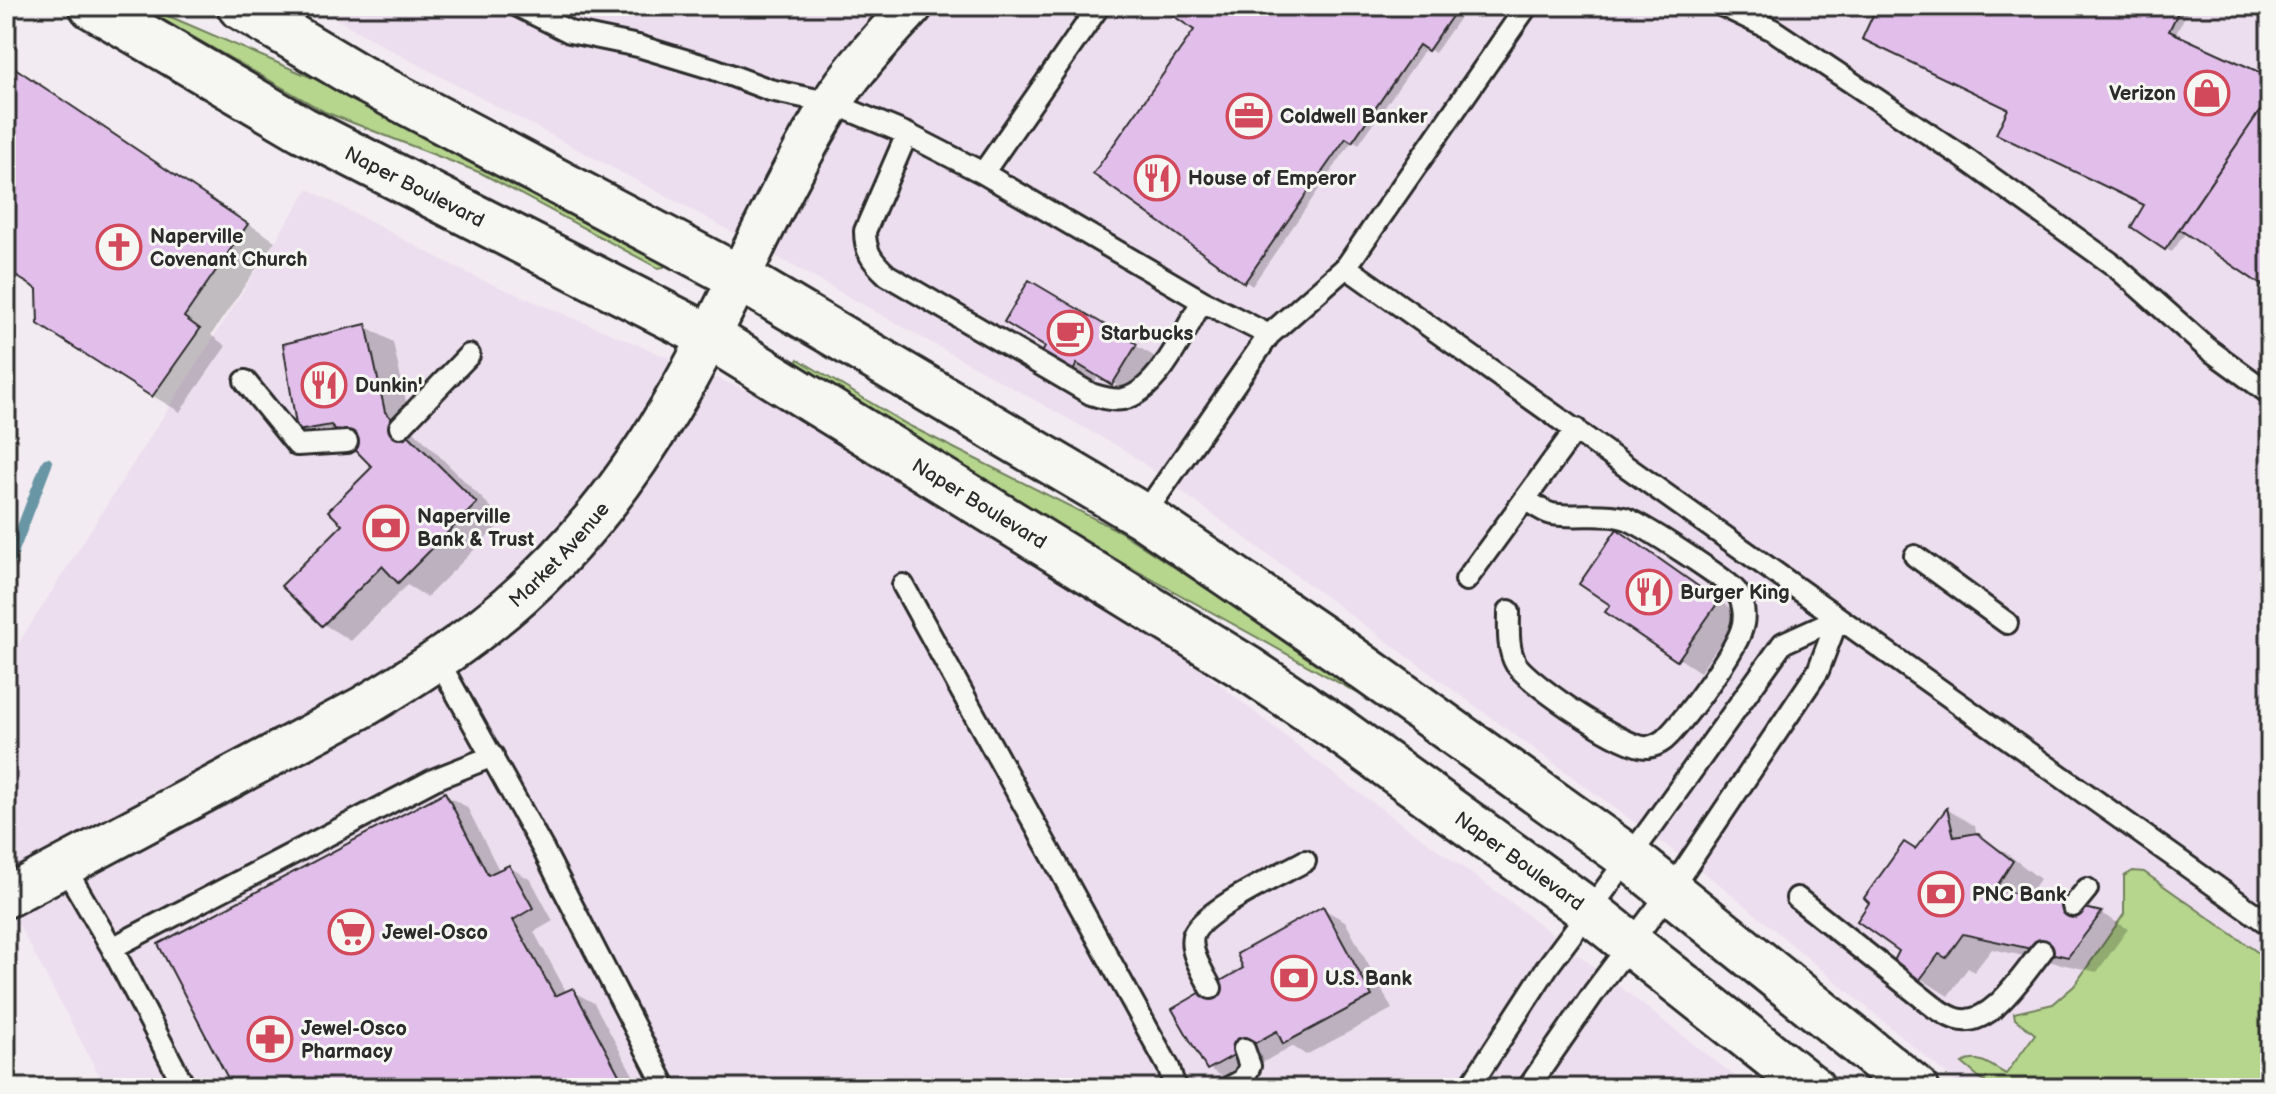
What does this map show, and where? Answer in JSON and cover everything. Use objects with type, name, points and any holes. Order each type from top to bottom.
[{"type":"main road","name":"Naper Boulevard","points":[[92,6],[302,129],[710,337],[1248,669],[1336,728],[1589,911],[1812,1088]]},
{"type":"main road","points":[[240,6],[359,77],[738,277],[1143,516],[1343,653],[1628,857],[1915,1088]]},
{"type":"street","name":"Market Avenue","points":[[6,897],[363,707],[438,660],[486,625],[557,561],[630,470],[669,411],[832,103],[872,50],[912,6]]},
{"type":"lane","points":[[518,6],[570,32],[638,46],[770,90],[832,103],[907,134],[983,173],[1202,301],[1269,335]]},
{"type":"lane","points":[[983,173],[1099,6]]},
{"type":"lane","points":[[1143,516],[1269,335],[1346,267],[1527,6]]},
{"type":"lane","points":[[1723,6],[1773,30],[1960,155],[2115,266],[2207,348],[2270,394]]},
{"type":"lane","points":[[907,134],[865,231],[865,247],[872,261],[887,275],[1091,394],[1123,399],[1140,391],[1155,378],[1202,301]]},
{"type":"lane","points":[[1346,267],[2270,925]]},
{"type":"lane","points":[[400,427],[469,355]]},
{"type":"lane","points":[[245,381],[297,445],[347,442]]},
{"type":"lane","points":[[1466,580],[1576,429]]},
{"type":"lane","points":[[1509,611],[1510,643],[1515,662],[1528,678],[1612,735],[1645,748],[1661,743],[1676,728],[1733,648],[1742,630],[1745,613],[1735,590],[1645,526],[1623,517],[1549,514],[1525,499]]},
{"type":"lane","points":[[1915,556],[2007,623]]},
{"type":"lane","points":[[903,585],[1169,1068],[1175,1088]]},
{"type":"lane","points":[[1469,1088],[1548,966],[1783,643],[1838,618]]},
{"type":"lane","points":[[1528,1088],[1670,891],[1818,671],[1838,618]]},
{"type":"lane","points":[[438,660],[493,756],[666,1088]]},
{"type":"lane","points":[[112,948],[442,775],[493,756]]},
{"type":"lane","points":[[1211,988],[1196,958],[1192,937],[1201,923],[1221,907],[1305,861]]},
{"type":"lane","points":[[64,866],[112,948],[185,1088]]},
{"type":"lane","points":[[2073,906],[2087,889]]},
{"type":"lane","points":[[1797,898],[1934,1007],[1957,1019],[1973,1020],[1991,1011],[2042,951]]},
{"type":"lane","points":[[1228,1088],[1243,1080],[1250,1066],[1244,1049]]},
{"type":"shaded area","points":[[314,6],[2270,6],[2270,1088],[1963,1088],[1723,887],[1126,451],[705,217]]},
{"type":"shaded area","points":[[308,189],[475,277],[758,395],[1177,651],[1340,779],[1512,903],[1750,1088],[106,1088],[6,901],[6,663]]},
{"type":"green space","points":[[139,6],[153,6],[171,17],[359,98],[665,262],[664,267],[658,268],[481,173],[325,112]]},
{"type":"green space","points":[[798,359],[908,425],[1119,531],[1363,691],[1361,695],[1083,541],[796,363]]},
{"type":"green space","points":[[2133,871],[2144,872],[2270,961],[2270,1088],[1992,1088],[1962,1063],[1979,1060],[2006,1074],[2035,1034],[2015,1019],[2014,1013],[2053,1004],[2074,986],[2124,914],[2124,876]]},
{"type":"building","points":[[1159,6],[1459,6],[1428,51],[1419,45],[1352,142],[1346,138],[1244,283],[1093,174],[1194,30]]},
{"type":"building","points":[[1854,6],[2181,6],[2169,31],[2270,77],[2270,96],[2165,250],[2131,227],[2144,205],[1996,134],[2008,109],[1862,39],[1873,15]]},
{"type":"building","name":"Naperville Covenant Church","points":[[6,62],[248,224],[184,317],[200,329],[152,397],[38,324],[37,289],[6,270]]},
{"type":"building","points":[[2270,96],[2270,291],[2179,229]]},
{"type":"building","name":"Starbucks","points":[[1029,280],[1137,344],[1112,385],[1077,364],[1073,371],[1042,353],[1045,347],[1004,322]]},
{"type":"building","points":[[366,324],[385,412],[477,503],[398,583],[382,566],[322,626],[281,586],[342,525],[328,511],[372,467],[331,425],[297,431],[283,344]]},
{"type":"building","name":"Burger King","points":[[1617,529],[1719,601],[1677,661],[1605,612],[1610,605],[1579,584]]},
{"type":"building","name":"Jewel-Osco","points":[[445,792],[488,875],[509,865],[533,908],[513,920],[555,996],[573,988],[626,1088],[233,1088],[158,944]]},
{"type":"building","name":"PNC Bank","points":[[1947,808],[1954,837],[1977,833],[2013,861],[1995,889],[2102,912],[2068,957],[1963,934],[1946,958],[1939,954],[1919,981],[1893,963],[1899,951],[1857,921],[1869,903],[1864,898],[1904,842],[1915,849]]},
{"type":"building","name":"U.S. Bank","points":[[1323,906],[1372,996],[1283,1044],[1277,1031],[1207,1070],[1172,1009],[1243,968],[1237,954]]},
{"type":"waterway","points":[[6,570],[47,463]]},
{"type":"waterway","points":[[6,1069],[15,1088]]},
{"type":"place","name":"Verizon","points":[[2207,93]]},
{"type":"place","name":"Coldwell Banker","points":[[1249,116]]},
{"type":"place","name":"House of Emperor","points":[[1157,178]]},
{"type":"place","name":"Naperville Covenant Church","points":[[119,247]]},
{"type":"place","name":"Starbucks","points":[[1070,333]]},
{"type":"place","name":"Dunkin'","points":[[324,385]]},
{"type":"place","name":"Naperville Bank & Trust","points":[[386,528]]},
{"type":"place","name":"Burger King","points":[[1649,592]]},
{"type":"place","name":"PNC Bank","points":[[1941,894]]},
{"type":"place","name":"Jewel-Osco","points":[[351,932]]},
{"type":"place","name":"U.S. Bank","points":[[1294,978]]},
{"type":"place","name":"Jewel-Osco Pharmacy","points":[[270,1039]]}]
